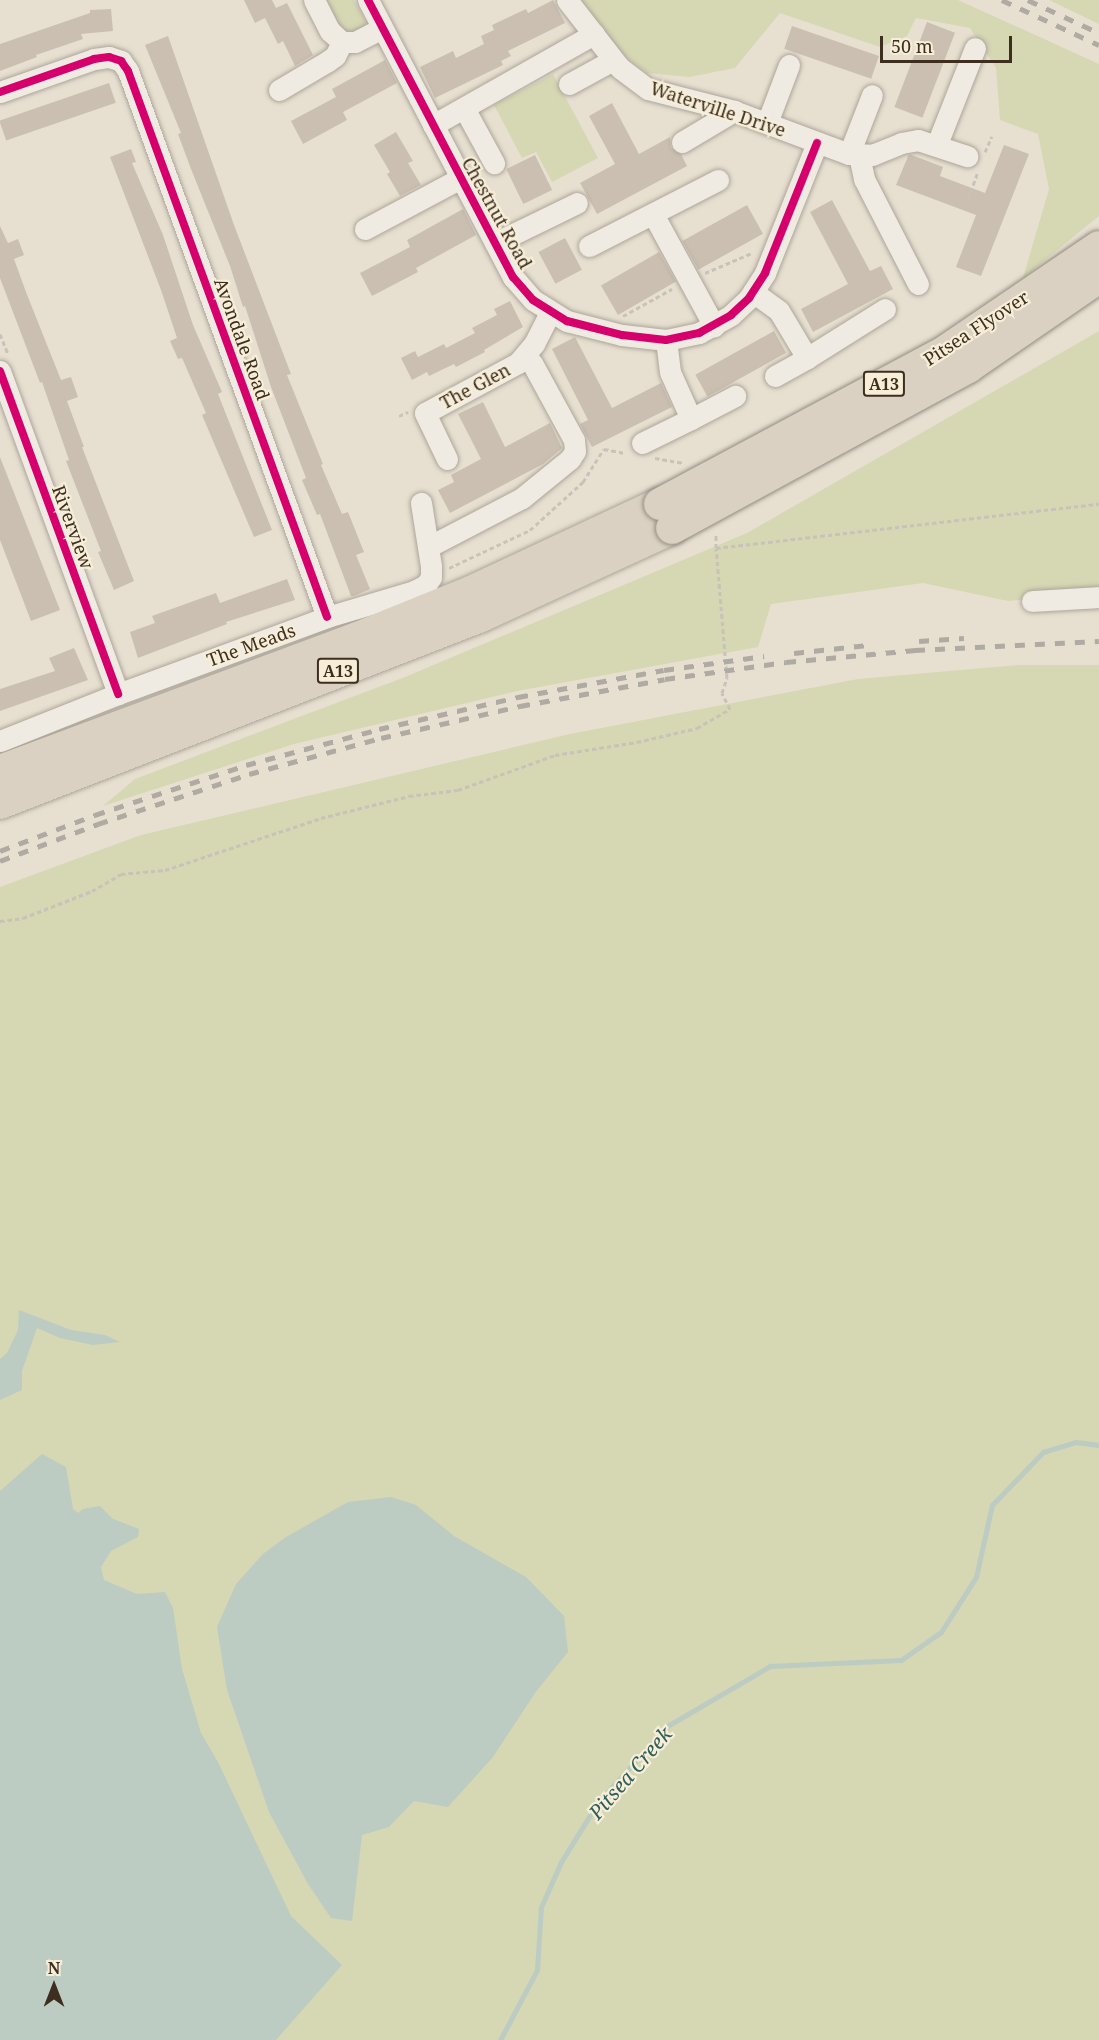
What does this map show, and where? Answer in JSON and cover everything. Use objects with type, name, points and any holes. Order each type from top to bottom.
[{"type":"highway","name":"Pitsea Flyover","points":[[666,516],[946,351],[1099,247]]},
{"type":"highway","name":"Pitsea Flyover","points":[[666,516],[968,367],[1099,277]]},
{"type":"highway","name":"A13","points":[[968,367],[1099,289]]},
{"type":"highway","name":"A13","points":[[0,771],[355,639],[666,516]]},
{"type":"highway","name":"A13","points":[[0,803],[481,616],[666,516]]},
{"type":"street","points":[[314,0],[330,31],[342,42],[355,42],[382,28]]},
{"type":"street","name":"Chestnut Road","points":[[368,0],[495,243],[522,288],[550,312],[595,329],[648,340],[666,340],[699,333],[714,326],[741,307],[765,273],[818,142]]},
{"type":"street","name":"Waterville Drive","points":[[567,0],[613,60],[648,89],[734,111],[854,154]]},
{"type":"street","points":[[433,125],[594,34]]},
{"type":"street","points":[[279,90],[335,56],[342,42]]},
{"type":"street","points":[[937,144],[975,48]]},
{"type":"street","name":"Avondale Road","points":[[0,92],[94,59],[109,57],[121,61],[128,71],[327,617]]},
{"type":"street","points":[[569,84],[613,60]]},
{"type":"street","points":[[767,123],[789,65]]},
{"type":"street","points":[[872,95],[854,154],[864,179],[918,284]]},
{"type":"street","points":[[465,108],[494,164]]},
{"type":"street","points":[[682,142],[734,111]]},
{"type":"street","points":[[854,154],[872,155],[909,141],[937,144],[977,160]]},
{"type":"street","points":[[365,229],[461,178]]},
{"type":"street","points":[[589,246],[718,180]]},
{"type":"street","points":[[495,243],[577,202]]},
{"type":"street","points":[[653,214],[714,326]]},
{"type":"street","points":[[753,292],[779,311],[807,358]]},
{"type":"street","points":[[775,376],[885,309]]},
{"type":"street","name":"The Glen","points":[[447,459],[424,413],[518,363],[534,344],[550,312]]},
{"type":"street","points":[[666,340],[670,372],[692,419]]},
{"type":"street","points":[[428,547],[522,498],[570,459],[574,450],[574,440],[532,363]]},
{"type":"street","name":"Riverview","points":[[0,371],[118,694]]},
{"type":"street","points":[[640,451],[735,396]]},
{"type":"street","points":[[421,503],[431,577]]},
{"type":"street","name":"The Meads","points":[[0,741],[118,694],[327,617],[414,591],[426,585],[431,577]]},
{"type":"street","points":[[1032,602],[1099,597]]},
{"type":"path","points":[[968,199],[977,160],[992,136]]},
{"type":"path","points":[[620,317],[689,280],[755,251]]},
{"type":"path","points":[[399,416],[409,411]]},
{"type":"path","points":[[431,577],[530,530],[583,482],[604,449],[640,451],[687,464]]},
{"type":"path","points":[[716,548],[1099,504]]},
{"type":"path","points":[[0,921],[23,918],[92,891],[121,873],[165,870],[321,818],[409,796],[458,790],[555,755],[637,742],[697,728],[730,709],[722,693],[727,678],[716,548],[717,525]]},
{"type":"green space","points":[[321,0],[354,0],[366,22],[364,28],[360,32],[343,33]]},
{"type":"green space","points":[[579,0],[958,0],[1099,64],[1099,216],[1023,278],[1049,189],[1038,134],[1000,120],[996,68],[970,28],[916,18],[907,36],[880,47],[780,13],[735,68],[689,77],[647,73],[621,54]]},
{"type":"green space","points":[[1049,0],[1099,0],[1099,24]]},
{"type":"green space","points":[[553,74],[598,158],[552,182],[536,152],[522,158],[494,105]]},
{"type":"green space","points":[[1099,331],[1099,593],[1008,601],[923,583],[771,604],[758,647],[517,691],[294,744],[103,806],[135,779],[405,677],[747,533]]},
{"type":"green space","points":[[1019,665],[1099,665],[1099,2040],[0,2040],[0,887],[141,835],[570,734],[858,679]]},
{"type":"shaded area","points":[[19,1310],[71,1330],[105,1335],[120,1342],[93,1345],[60,1338],[37,1328],[22,1371],[22,1390],[0,1400],[0,1359],[7,1353],[18,1330]]},
{"type":"shaded area","points":[[42,1454],[66,1467],[73,1509],[78,1513],[83,1509],[100,1506],[113,1519],[139,1529],[138,1537],[111,1551],[101,1567],[104,1580],[137,1594],[165,1592],[173,1608],[182,1669],[201,1733],[218,1762],[291,1916],[342,1965],[276,2040],[0,2040],[0,1491]]},
{"type":"shaded area","points":[[391,1497],[416,1505],[454,1536],[526,1577],[564,1616],[568,1652],[535,1693],[493,1757],[448,1807],[414,1801],[389,1827],[362,1835],[352,1921],[331,1918],[308,1884],[269,1812],[227,1690],[217,1627],[236,1584],[263,1554],[286,1537],[348,1502]]},
{"type":"building","points":[[244,0],[272,0],[276,8],[287,3],[313,55],[295,66],[283,41],[278,44],[265,18],[255,23]]},
{"type":"building","points":[[553,0],[565,23],[508,51],[511,56],[501,61],[503,65],[435,98],[420,67],[453,51],[456,58],[484,44],[481,36],[494,30],[492,25],[526,9],[528,13]]},
{"type":"building","points":[[111,9],[113,31],[81,34],[83,39],[36,55],[37,57],[0,71],[0,44],[90,13],[90,10]]},
{"type":"building","points":[[927,22],[955,33],[922,118],[894,107]]},
{"type":"building","points":[[792,26],[879,56],[871,79],[784,49]]},
{"type":"building","points":[[168,36],[234,225],[291,374],[287,375],[323,464],[321,465],[342,514],[348,512],[364,552],[356,555],[370,589],[354,596],[351,596],[320,514],[317,515],[302,480],[306,478],[271,387],[245,306],[243,307],[230,266],[178,134],[181,133],[145,45]]},
{"type":"building","points":[[385,60],[397,83],[343,112],[347,120],[303,144],[291,121],[336,97],[332,89]]},
{"type":"building","points":[[109,83],[116,103],[6,141],[0,121]]},
{"type":"building","points":[[612,103],[639,154],[670,137],[671,148],[681,154],[687,166],[597,214],[580,183],[615,164],[589,116]]},
{"type":"building","points":[[396,132],[413,161],[408,163],[421,185],[400,196],[387,174],[390,172],[374,145]]},
{"type":"building","points":[[1004,145],[1029,154],[981,276],[956,267],[976,215],[896,185],[909,154],[943,167],[940,176],[985,193]]},
{"type":"building","points":[[131,149],[136,162],[132,163],[163,235],[193,325],[222,392],[218,394],[272,530],[254,537],[202,415],[206,413],[182,358],[178,359],[170,341],[177,338],[110,157]]},
{"type":"building","points":[[535,155],[552,190],[523,204],[506,169]]},
{"type":"building","points":[[832,200],[870,271],[881,266],[893,289],[813,332],[801,309],[848,284],[810,212]]},
{"type":"building","points":[[747,205],[763,234],[698,270],[682,241]]},
{"type":"building","points":[[463,209],[476,235],[416,268],[418,272],[372,296],[360,273],[410,247],[407,240]]},
{"type":"building","points":[[0,226],[8,243],[18,239],[24,255],[14,259],[26,292],[61,380],[71,377],[78,397],[67,401],[84,447],[82,447],[134,581],[114,590],[66,461],[69,460],[42,382],[40,383],[0,278]]},
{"type":"building","points":[[565,238],[582,270],[555,284],[539,252]]},
{"type":"building","points":[[659,252],[676,281],[618,315],[601,286]]},
{"type":"building","points":[[510,301],[523,327],[484,350],[485,352],[456,367],[454,364],[429,376],[427,372],[412,380],[401,358],[415,351],[418,357],[444,344],[446,348],[475,333],[472,328],[497,315],[494,309]]},
{"type":"building","points":[[774,331],[786,353],[707,396],[695,375]]},
{"type":"building","points":[[575,337],[612,408],[661,383],[672,407],[592,447],[580,424],[588,420],[552,349]]},
{"type":"building","points":[[483,402],[505,447],[550,423],[562,448],[543,464],[450,513],[438,490],[454,482],[451,475],[481,459],[458,414]]},
{"type":"building","points":[[0,457],[60,610],[31,621],[0,540]]},
{"type":"building","points":[[287,579],[295,600],[226,622],[227,624],[138,658],[130,632],[155,623],[152,616],[216,593],[220,603]]},
{"type":"building","points":[[74,648],[88,680],[0,711],[0,689],[55,671],[49,658]]},
{"type":"waterway","name":"Pitsea Creek","points":[[500,2040],[537,1970],[541,1907],[561,1862],[598,1802],[669,1725],[770,1666],[901,1660],[941,1632],[976,1577],[992,1505],[1043,1452],[1075,1442],[1099,1445]]},
{"type":"railway","points":[[1002,0],[1099,45]]},
{"type":"railway","points":[[1028,0],[1099,33]]},
{"type":"railway","points":[[919,641],[964,638]]},
{"type":"railway","points":[[0,861],[98,824],[249,774],[381,738],[520,706],[665,679],[786,662],[915,650],[1099,641]]},
{"type":"railway","points":[[794,653],[868,645]]},
{"type":"railway","points":[[0,851],[95,815],[246,765],[379,729],[518,697],[664,670],[764,656]]},
{"type":"cycle path","points":[[368,0],[513,277],[533,300],[567,321],[622,335],[666,340],[699,333],[731,315],[749,298],[765,273],[817,143]]},
{"type":"cycle path","points":[[0,92],[94,59],[109,57],[121,61],[128,71],[327,617]]},
{"type":"cycle path","points":[[0,371],[118,694]]}]
